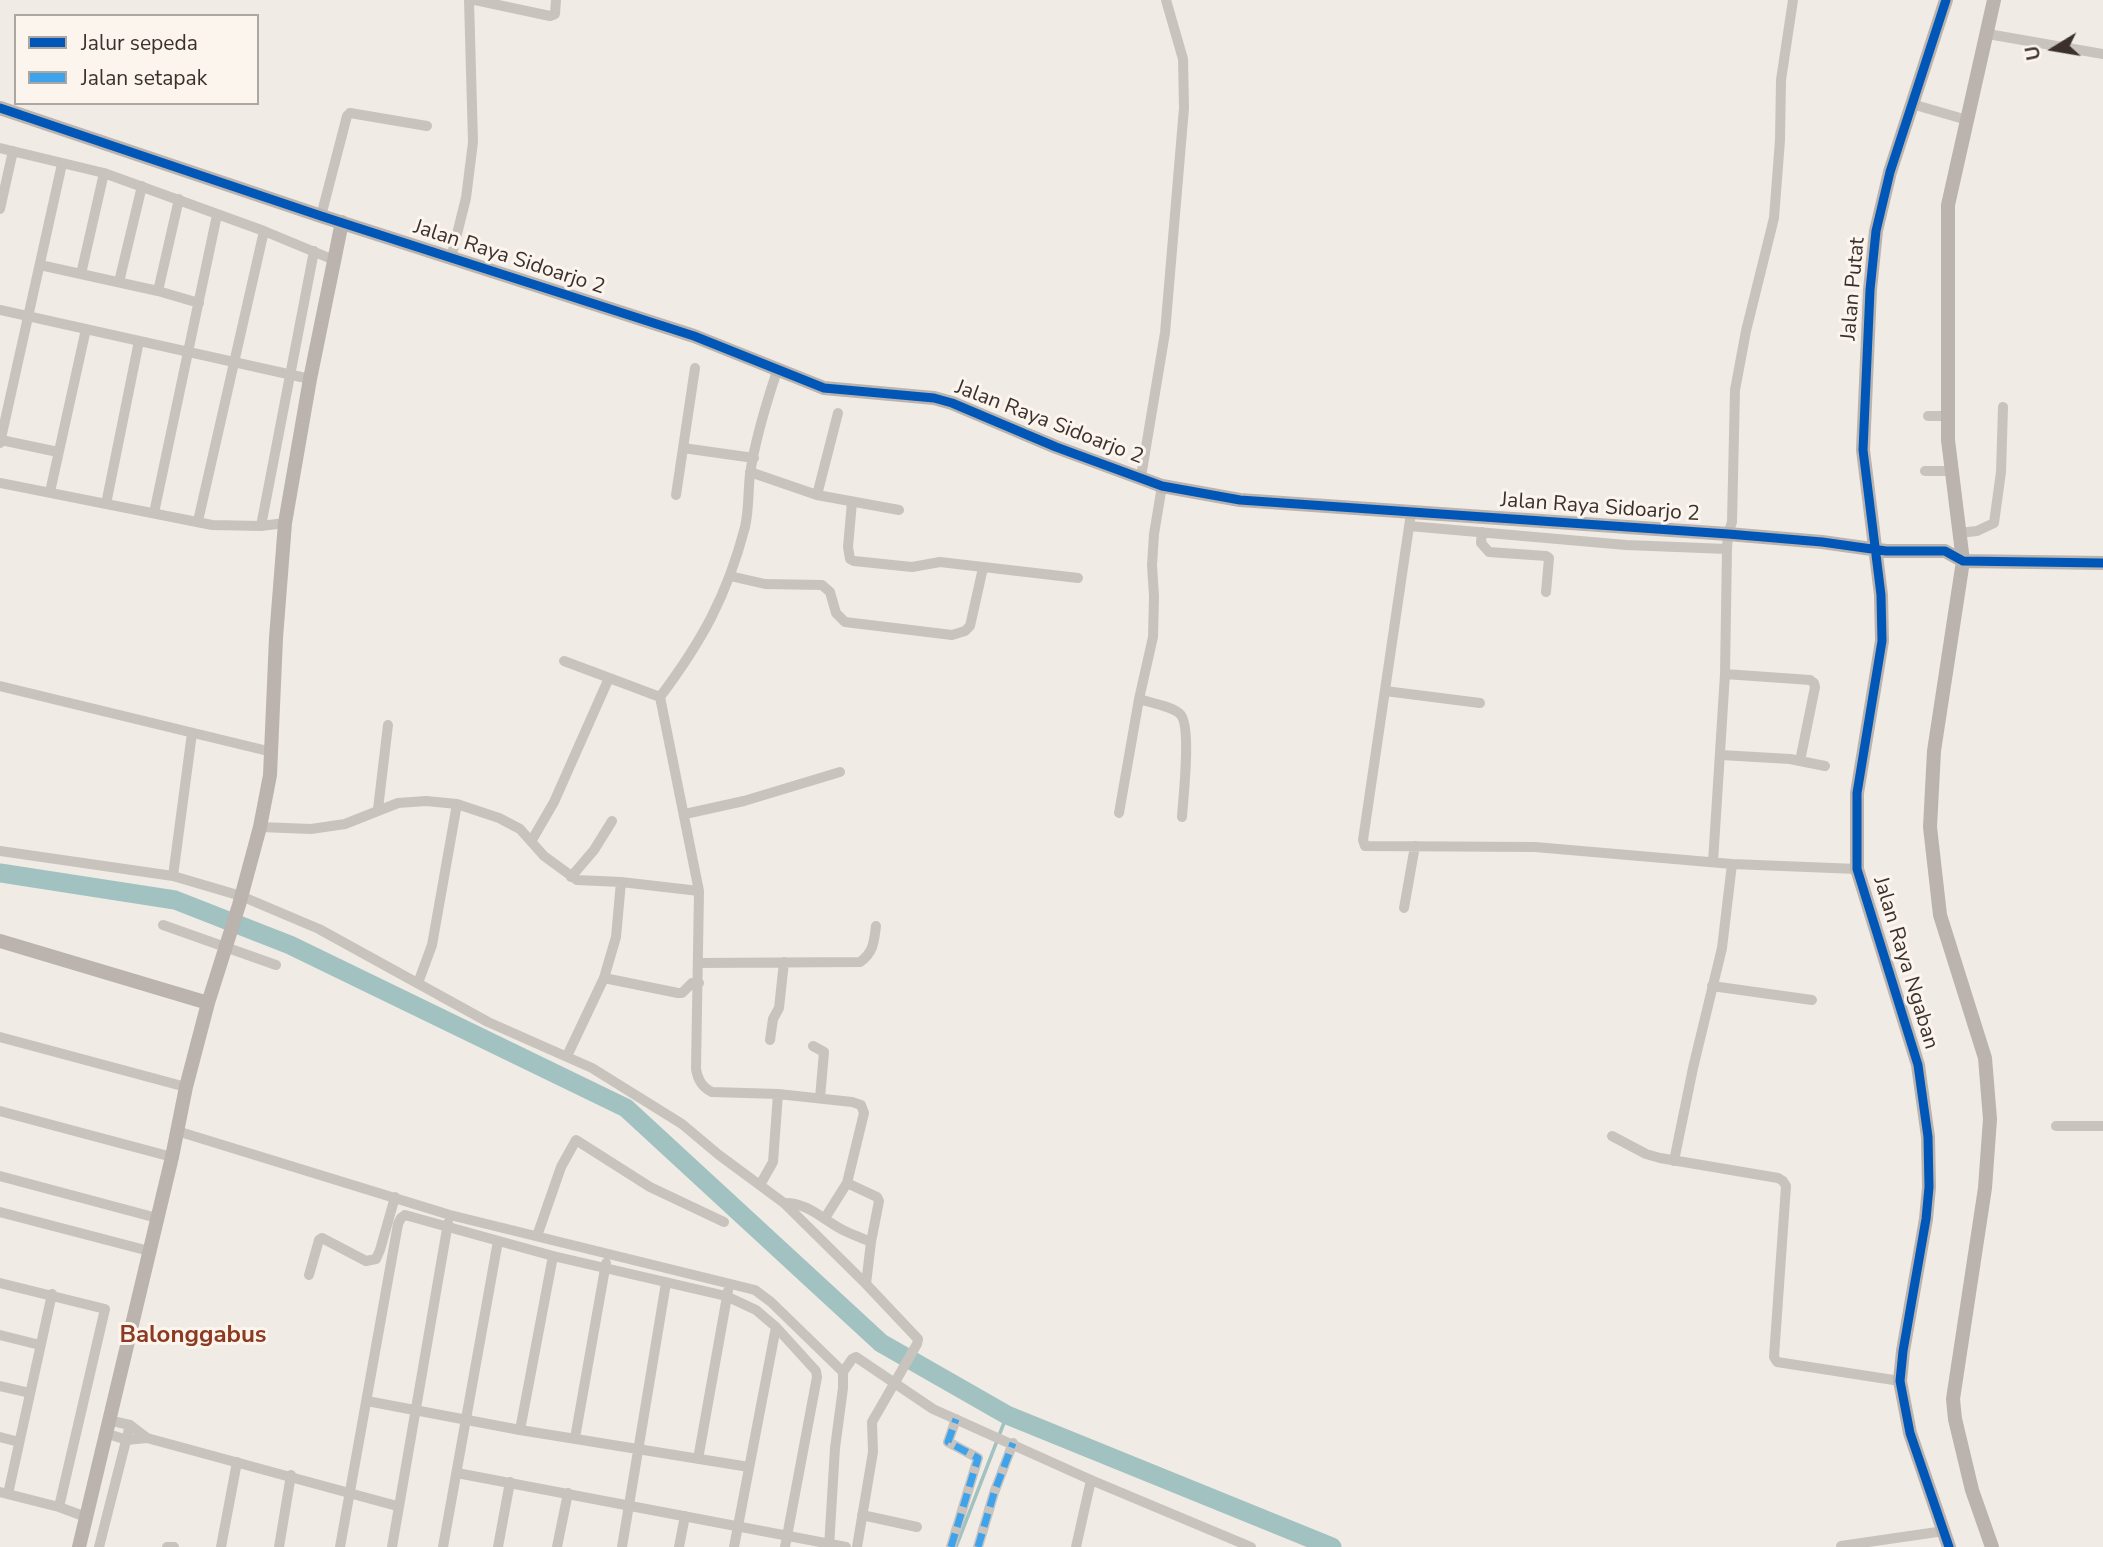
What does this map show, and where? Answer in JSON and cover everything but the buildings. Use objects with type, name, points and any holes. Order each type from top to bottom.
[{"type":"street","points":[[451,258],[466,198],[473,142],[469,0]]},
{"type":"street","points":[[475,0],[550,16],[557,10],[556,0]]},
{"type":"street","points":[[1141,477],[1165,333],[1184,108],[1183,59],[1166,0]]},
{"type":"street","points":[[1713,862],[1721,755],[1727,542],[1732,522],[1735,390],[1746,331],[1774,218],[1781,80],[1793,0]]},
{"type":"street","name":"Jalan Putat","points":[[1886,550],[1863,450],[1870,290],[1876,232],[1887,184],[1917,106],[1947,0]]},
{"type":"street","points":[[1992,1547],[1972,1490],[1955,1419],[1953,1399],[1985,1188],[1990,1135],[1985,1058],[1940,915],[1930,827],[1934,751],[1963,561],[1959,533],[1937,471],[1948,440],[1948,205],[1994,0]]},
{"type":"street","points":[[1988,34],[2103,54]]},
{"type":"street","points":[[1917,106],[1967,120]]},
{"type":"street","name":"Jalan Raya Sidoarjo 2","points":[[0,108],[321,216],[340,230],[451,258],[694,336],[775,377],[824,388],[852,392],[915,394],[943,401],[1056,447],[1141,477],[1162,488],[1410,520],[1727,542],[1822,542],[1886,550],[1945,551],[1963,561],[2103,563]]},
{"type":"street","points":[[321,216],[350,113],[427,126]]},
{"type":"street","points":[[0,148],[104,173],[264,231],[334,260]]},
{"type":"street","points":[[0,209],[13,151]]},
{"type":"street","points":[[58,452],[0,442],[62,163]]},
{"type":"street","points":[[81,274],[104,173]]},
{"type":"street","points":[[119,282],[142,186]]},
{"type":"street","points":[[158,291],[179,199]]},
{"type":"street","points":[[155,513],[218,215]]},
{"type":"street","points":[[79,1547],[172,1157],[186,1087],[260,827],[272,752],[276,638],[285,523],[340,230]]},
{"type":"street","points":[[198,521],[264,231]]},
{"type":"street","points":[[261,526],[314,251]]},
{"type":"street","points":[[40,265],[158,291],[199,303]]},
{"type":"street","points":[[0,310],[310,379]]},
{"type":"street","points":[[50,492],[86,329]]},
{"type":"street","points":[[106,504],[139,341]]},
{"type":"street","points":[[676,495],[695,368]]},
{"type":"street","points":[[775,377],[750,472],[746,523],[730,576],[695,650],[660,697],[699,891],[698,1080],[712,1092],[820,1098],[857,1103],[864,1110],[847,1183],[825,1218]]},
{"type":"street","points":[[1959,533],[1977,531],[1994,523],[2001,472],[2003,407]]},
{"type":"street","points":[[817,495],[838,413]]},
{"type":"street","points":[[1931,416],[1946,416]]},
{"type":"street","points":[[683,448],[754,458]]},
{"type":"street","points":[[750,472],[817,495],[899,510]]},
{"type":"street","points":[[0,483],[212,525],[261,526],[285,523]]},
{"type":"street","points":[[1119,813],[1153,637],[1153,534],[1162,488]]},
{"type":"street","points":[[852,502],[848,547],[850,559],[853,561],[912,567],[940,562],[1078,578]]},
{"type":"street","points":[[1727,542],[1626,545],[1482,532],[1410,520],[1363,840],[1367,848],[1535,847],[1732,864],[1857,869]]},
{"type":"street","points":[[1482,532],[1481,543],[1489,552],[1549,558],[1546,592]]},
{"type":"street","name":"Jalan Raya Ngaban","points":[[1886,550],[1881,595],[1882,641],[1857,793],[1857,869],[1918,1065],[1928,1137],[1929,1187],[1926,1219],[1900,1381],[1910,1433],[1950,1547]]},
{"type":"street","points":[[730,576],[765,584],[822,585],[830,592],[836,612],[845,622],[952,635],[965,631],[970,625],[983,568]]},
{"type":"street","points":[[564,661],[660,697]]},
{"type":"street","points":[[1724,674],[1812,681],[1815,687],[1800,761]]},
{"type":"street","points":[[532,840],[554,802],[609,678]]},
{"type":"street","points":[[0,686],[272,752]]},
{"type":"street","points":[[1385,691],[1480,702]]},
{"type":"street","points":[[1139,699],[1179,713],[1184,720],[1186,736],[1182,817]]},
{"type":"street","points":[[379,810],[388,725]]},
{"type":"street","points":[[173,876],[192,733]]},
{"type":"street","points":[[1721,755],[1800,761],[1825,766]]},
{"type":"street","points":[[685,814],[744,801],[841,772]]},
{"type":"street","points":[[260,827],[311,829],[345,824],[398,803],[426,801],[457,804],[499,818],[520,829],[544,856],[574,879],[699,891]]},
{"type":"street","points":[[418,983],[432,945],[457,804]]},
{"type":"street","points":[[574,879],[612,821]]},
{"type":"street","points":[[1404,908],[1415,846]]},
{"type":"street","points":[[0,851],[173,876],[319,929],[488,1022],[567,1056],[620,1084],[682,1124],[784,1203],[916,1337],[917,1344],[872,1422],[873,1452],[857,1547]]},
{"type":"street","points":[[1674,1161],[1722,948],[1732,864]]},
{"type":"street","points":[[567,1056],[604,978],[616,937],[621,882]]},
{"type":"street","points":[[163,925],[226,945],[276,965]]},
{"type":"street","points":[[700,963],[860,962],[872,950],[876,926]]},
{"type":"street","points":[[0,941],[208,1003]]},
{"type":"street","points":[[770,1041],[773,1019],[779,1008],[784,962]]},
{"type":"street","points":[[604,978],[678,993],[692,983],[699,983]]},
{"type":"street","points":[[1712,986],[1812,1000]]},
{"type":"street","points":[[0,1037],[186,1087]]},
{"type":"street","points":[[813,1046],[824,1052],[820,1098]]},
{"type":"street","points":[[760,1185],[773,1162],[778,1094]]},
{"type":"street","points":[[0,1111],[172,1157]]},
{"type":"street","points":[[2056,1126],[2103,1126]]},
{"type":"street","points":[[177,1130],[450,1215],[755,1290],[843,1372]]},
{"type":"street","points":[[1612,1136],[1646,1154],[1783,1181],[1786,1186],[1774,1357],[1777,1362],[1900,1381]]},
{"type":"street","points":[[537,1236],[561,1167],[576,1140],[650,1187],[724,1222]]},
{"type":"street","points":[[0,1177],[157,1218]]},
{"type":"street","points":[[847,1183],[879,1199],[880,1204],[871,1242],[866,1284]]},
{"type":"street","points":[[309,1275],[319,1240],[322,1238],[366,1261],[376,1258],[395,1197]]},
{"type":"street","points":[[784,1203],[800,1205],[843,1230],[871,1242]]},
{"type":"street","points":[[0,1212],[149,1251]]},
{"type":"street","points":[[392,1547],[397,1506],[450,1215]]},
{"type":"street","points":[[340,1547],[401,1218],[409,1216],[553,1256],[726,1296],[752,1307],[776,1327],[816,1371],[817,1381],[785,1547]]},
{"type":"street","points":[[443,1547],[498,1241]]},
{"type":"street","points":[[575,1438],[607,1254]]},
{"type":"street","points":[[520,1430],[553,1256]]},
{"type":"street","points":[[0,1283],[102,1307],[105,1311],[59,1507]]},
{"type":"street","points":[[622,1547],[666,1283]]},
{"type":"street","points":[[698,1459],[729,1284]]},
{"type":"street","points":[[52,1294],[19,1442],[4,1493],[86,1517]]},
{"type":"street","points":[[734,1547],[776,1327]]},
{"type":"street","points":[[0,1335],[40,1345]]},
{"type":"street","points":[[816,1371],[826,1357]]},
{"type":"street","points":[[830,1545],[835,1448],[844,1388],[843,1372],[856,1357],[933,1409],[1091,1480],[1251,1547]]},
{"type":"street","points":[[0,1386],[30,1393]]},
{"type":"street","points":[[366,1401],[520,1430],[749,1467]]},
{"type":"street","points":[[951,1547],[978,1458],[948,1442],[956,1419]]},
{"type":"street","points":[[107,1426],[130,1426],[147,1438],[397,1506]]},
{"type":"street","points":[[107,1426],[127,1440],[147,1438]]},
{"type":"street","points":[[99,1547],[130,1426]]},
{"type":"street","points":[[0,1437],[19,1442]]},
{"type":"street","points":[[978,1547],[1010,1442]]},
{"type":"street","points":[[221,1547],[237,1462]]},
{"type":"street","points":[[457,1473],[846,1547]]},
{"type":"street","points":[[279,1547],[291,1475]]},
{"type":"street","points":[[1076,1547],[1091,1480]]},
{"type":"street","points":[[498,1547],[510,1482]]},
{"type":"street","points":[[557,1547],[568,1493]]},
{"type":"street","points":[[679,1547],[685,1516]]},
{"type":"street","points":[[862,1516],[917,1527]]},
{"type":"street","points":[[1841,1546],[1904,1539],[1944,1531]]},
{"type":"street","points":[[167,1547],[174,1547]]},
{"type":"waterway","points":[[0,873],[175,900],[290,945],[626,1108],[881,1343],[1007,1415],[1332,1547]]},
{"type":"waterway","points":[[956,1547],[1007,1415]]},
{"type":"marked path","points":[[951,1547],[978,1458],[948,1442],[956,1419]]},
{"type":"marked path","points":[[978,1547],[1013,1443]]},
{"type":"cycle path","points":[[1946,0],[1890,172],[1876,231],[1870,290],[1863,450],[1881,595],[1882,641],[1857,793],[1857,869],[1918,1065],[1928,1137],[1929,1187],[1926,1219],[1900,1381],[1910,1433],[1949,1547]]},
{"type":"cycle path","points":[[0,108],[321,216],[694,336],[824,388],[934,398],[952,403],[1056,447],[1162,486],[1240,500],[1728,534],[1822,542],[1886,551],[1945,551],[1963,561],[2103,563]]},
{"type":"district","name":"Balonggabus","points":[[193,1336]]}]
